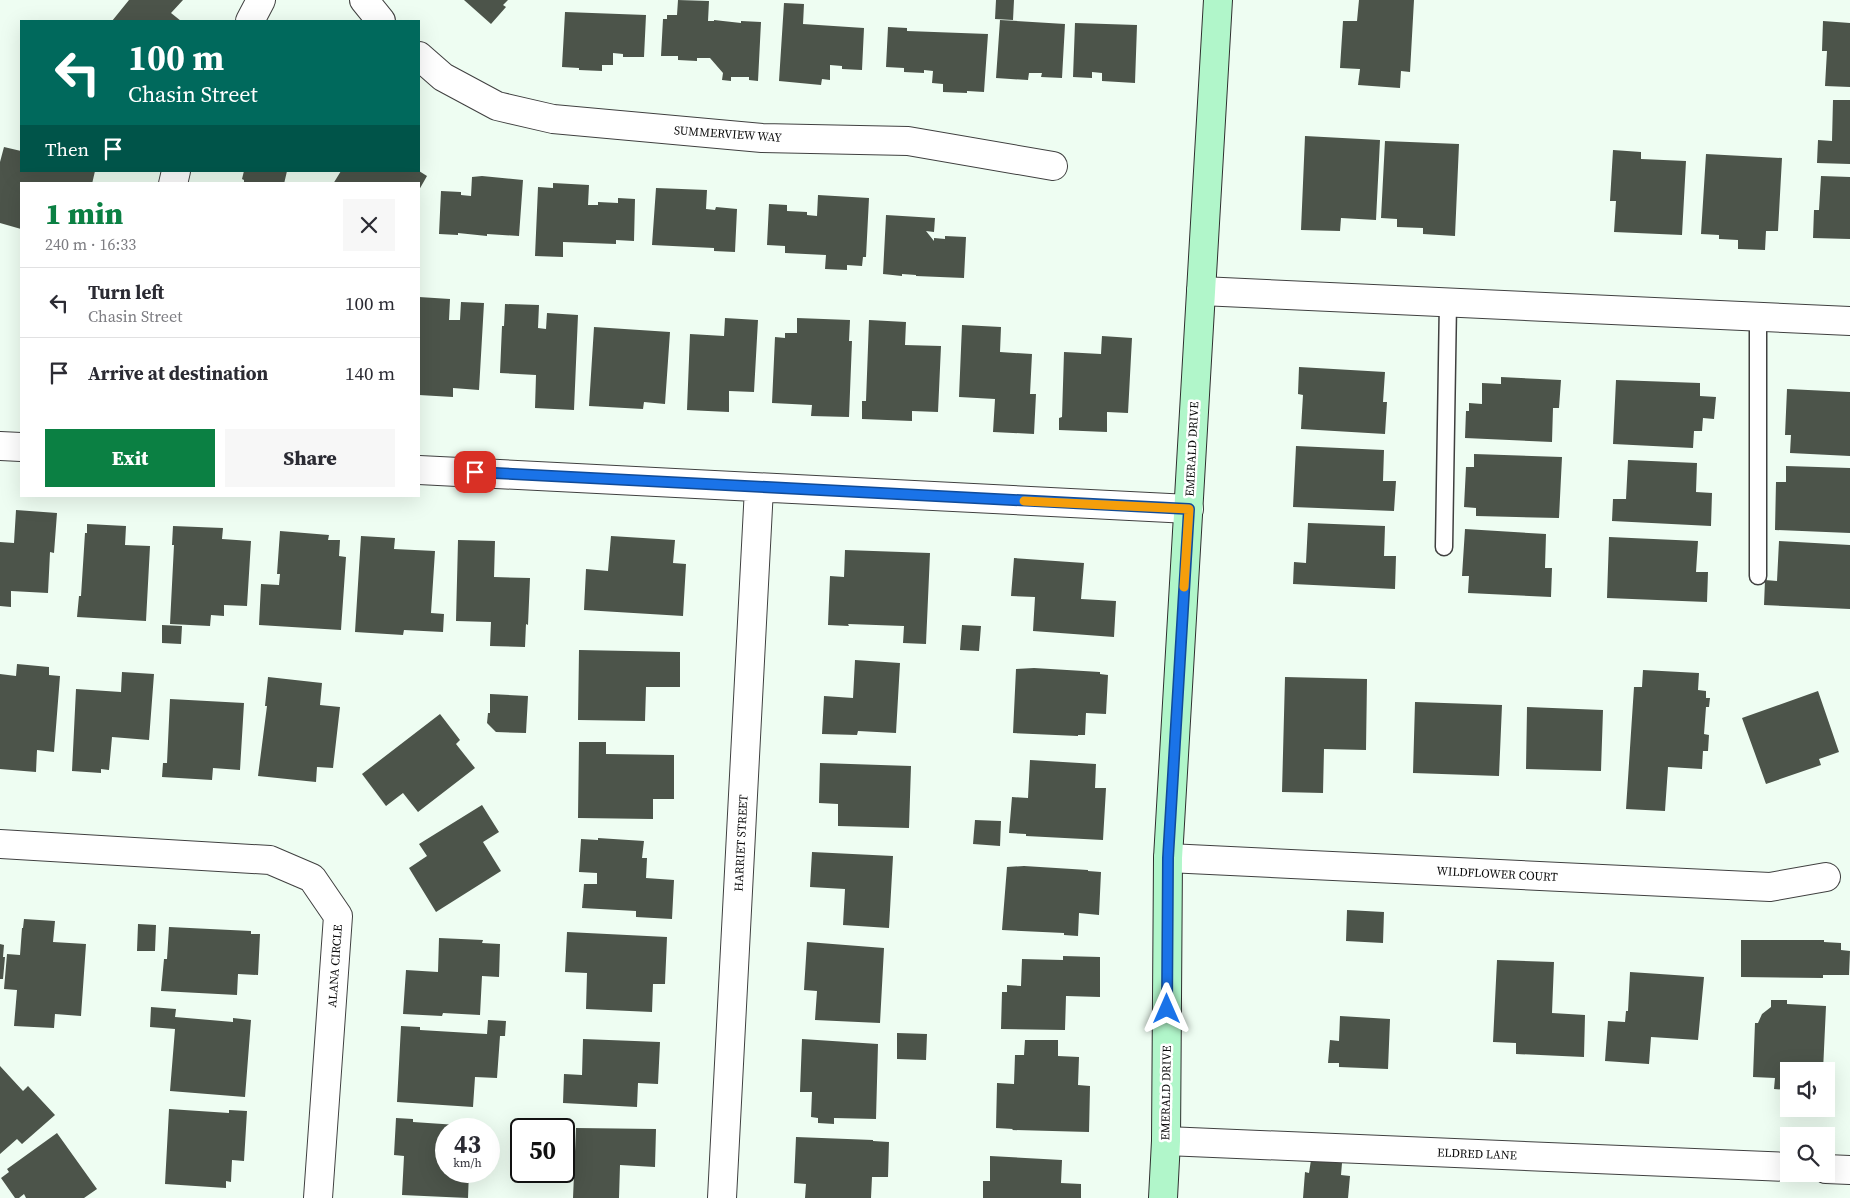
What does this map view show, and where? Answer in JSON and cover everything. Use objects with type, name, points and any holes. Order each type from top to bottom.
[{"type":"main road","name":"EMERALD DRIVE","points":[[1163,1198],[1166,1140],[1168,858],[1218,0]]},
{"type":"street","points":[[250,20],[260,0]]},
{"type":"street","points":[[364,0],[380,20]]},
{"type":"street","name":"SUMMERVIEW WAY","points":[[420,57],[443,77],[497,106],[553,119],[762,138],[908,141],[1053,166]]},
{"type":"street","points":[[1201,291],[1850,321]]},
{"type":"street","points":[[0,446],[20,447]]},
{"type":"street","points":[[420,470],[1189,509]]},
{"type":"street","name":"HARRIET STREET","points":[[722,1198],[759,488]]},
{"type":"street","name":"ALANA CIRCLE","points":[[0,844],[270,860],[312,878],[338,916],[318,1198]]},
{"type":"street","name":"WILDFLOWER COURT","points":[[1168,858],[1770,887],[1826,877]]},
{"type":"street","name":"ELDRED LANE","points":[[1166,1140],[1780,1167]]},
{"type":"street","points":[[1835,1169],[1850,1170]]},
{"type":"lane","points":[[1444,546],[1448,302]]},
{"type":"lane","points":[[1758,316],[1758,576]]},
{"type":"building","points":[[129,0],[183,0],[171,13],[180,20],[113,20]]},
{"type":"building","points":[[464,0],[508,0],[503,5],[506,7],[491,24]]},
{"type":"building","points":[[678,0],[709,1],[708,21],[761,22],[758,81],[749,80],[749,77],[731,77],[731,81],[722,80],[723,73],[710,58],[697,58],[697,61],[678,60],[678,56],[661,56],[663,19],[667,19],[667,15],[677,15]]},
{"type":"building","points":[[996,0],[1014,0],[1013,20],[995,19]]},
{"type":"building","points":[[1359,0],[1414,0],[1410,72],[1401,71],[1400,88],[1358,85],[1360,69],[1340,68],[1343,21],[1357,21]]},
{"type":"building","points":[[784,3],[804,4],[803,24],[864,28],[862,70],[842,69],[842,66],[830,65],[830,80],[822,79],[821,85],[779,81]]},
{"type":"building","points":[[565,12],[646,15],[644,57],[623,57],[623,54],[613,53],[613,65],[602,65],[602,71],[562,67]]},
{"type":"building","points":[[1000,20],[1065,24],[1062,78],[1041,77],[1042,73],[1029,73],[1028,80],[996,78]]},
{"type":"building","points":[[1823,21],[1850,23],[1850,87],[1825,86],[1827,51],[1822,51]]},
{"type":"building","points":[[1075,23],[1137,25],[1135,83],[1102,81],[1102,73],[1092,72],[1092,78],[1073,77]]},
{"type":"building","points":[[888,27],[907,28],[907,31],[988,34],[984,92],[943,92],[943,84],[932,83],[933,71],[924,70],[924,73],[904,72],[904,68],[886,67]]},
{"type":"building","points":[[1833,100],[1850,100],[1850,164],[1817,163],[1818,140],[1832,141]]},
{"type":"building","points":[[1305,136],[1380,140],[1376,220],[1341,218],[1340,231],[1301,230]]},
{"type":"building","points":[[1385,141],[1459,144],[1455,236],[1423,234],[1423,228],[1397,227],[1397,219],[1381,218]]},
{"type":"building","points":[[4,147],[20,151],[20,172],[95,172],[92,182],[20,182],[20,229],[0,223],[0,162]]},
{"type":"building","points":[[1613,150],[1641,152],[1641,159],[1686,161],[1682,235],[1614,232],[1616,201],[1610,201]]},
{"type":"building","points":[[1706,154],[1782,158],[1778,231],[1766,231],[1765,250],[1738,249],[1738,240],[1719,239],[1719,235],[1701,234]]},
{"type":"building","points":[[244,172],[287,172],[284,182],[244,182],[242,179]]},
{"type":"building","points":[[340,172],[420,172],[427,176],[420,188],[420,182],[334,182]]},
{"type":"building","points":[[482,176],[523,180],[519,236],[439,234],[441,191],[461,192],[461,195],[471,196],[472,177]]},
{"type":"building","points":[[1821,176],[1850,177],[1850,239],[1813,238],[1814,210],[1819,210]]},
{"type":"building","points":[[553,183],[589,185],[588,205],[598,205],[598,202],[618,203],[618,198],[635,199],[634,241],[616,240],[616,244],[563,242],[563,257],[535,256],[538,187],[553,188]]},
{"type":"building","points":[[656,188],[707,190],[706,209],[715,210],[716,207],[737,209],[735,252],[714,251],[714,248],[652,245]]},
{"type":"building","points":[[818,195],[869,198],[866,257],[863,257],[862,266],[847,265],[847,270],[825,269],[826,255],[785,253],[785,246],[767,245],[769,204],[787,205],[787,211],[807,212],[807,215],[817,216]]},
{"type":"building","points":[[886,215],[935,218],[934,232],[926,231],[934,241],[934,238],[945,239],[945,236],[966,237],[964,278],[883,274]]},
{"type":"building","points":[[420,297],[450,299],[449,320],[460,320],[461,302],[484,303],[479,390],[453,388],[453,397],[420,395]]},
{"type":"building","points":[[505,304],[539,305],[538,328],[546,329],[547,313],[578,315],[574,410],[535,408],[536,375],[500,373]]},
{"type":"building","points":[[725,318],[758,320],[754,392],[729,391],[729,412],[687,410],[690,334],[724,336]]},
{"type":"building","points":[[797,318],[850,320],[849,341],[852,341],[849,417],[811,416],[812,405],[772,403],[775,337],[785,338],[785,333],[797,333]]},
{"type":"building","points":[[869,320],[906,322],[905,345],[941,346],[938,412],[912,411],[912,421],[862,419],[862,401],[866,401]]},
{"type":"building","points":[[962,325],[1001,327],[1000,352],[1032,354],[1030,394],[1036,394],[1034,434],[993,432],[995,399],[959,397]]},
{"type":"building","points":[[594,327],[670,332],[665,404],[644,402],[643,409],[589,406]]},
{"type":"building","points":[[1102,336],[1132,338],[1128,413],[1107,412],[1107,432],[1059,430],[1059,418],[1062,417],[1064,352],[1101,354]]},
{"type":"building","points":[[1299,367],[1385,372],[1383,402],[1387,402],[1385,434],[1301,429],[1303,395],[1298,394]]},
{"type":"building","points":[[1501,377],[1561,380],[1559,408],[1553,408],[1552,442],[1465,438],[1466,411],[1469,411],[1469,403],[1482,404],[1482,383],[1501,384]]},
{"type":"building","points":[[1616,380],[1700,383],[1700,396],[1716,397],[1714,419],[1703,418],[1702,431],[1694,431],[1693,448],[1613,444]]},
{"type":"building","points":[[1787,389],[1850,392],[1850,456],[1790,453],[1791,435],[1785,435]]},
{"type":"building","points":[[1296,446],[1384,450],[1383,481],[1396,481],[1394,511],[1293,507]]},
{"type":"building","points":[[1474,454],[1562,457],[1559,518],[1476,516],[1476,508],[1464,507],[1466,467],[1474,467]]},
{"type":"building","points":[[1628,460],[1697,463],[1696,492],[1712,493],[1711,526],[1612,521],[1613,499],[1626,499]]},
{"type":"building","points":[[1786,466],[1850,468],[1850,533],[1775,530],[1776,482],[1786,482]]},
{"type":"building","points":[[16,510],[57,513],[54,553],[50,552],[48,593],[11,591],[11,607],[0,606],[0,542],[14,543]]},
{"type":"building","points":[[1308,523],[1385,526],[1384,556],[1396,556],[1395,589],[1293,584],[1294,562],[1306,563]]},
{"type":"building","points":[[87,524],[126,526],[125,545],[150,546],[146,621],[77,617],[79,596],[81,596]]},
{"type":"building","points":[[173,526],[223,528],[222,539],[251,541],[247,606],[224,605],[224,616],[211,615],[210,626],[170,624],[174,545],[172,545]]},
{"type":"building","points":[[1465,529],[1546,534],[1545,568],[1552,568],[1551,597],[1468,593],[1469,576],[1462,576]]},
{"type":"building","points":[[280,531],[329,535],[328,540],[340,540],[339,556],[346,557],[341,630],[259,625],[261,584],[279,585],[280,574],[277,574]]},
{"type":"building","points":[[361,536],[395,538],[394,549],[435,551],[431,613],[444,614],[443,632],[404,630],[403,635],[355,632]]},
{"type":"building","points":[[611,536],[675,540],[673,563],[686,564],[683,616],[584,610],[586,569],[608,571]]},
{"type":"building","points":[[1609,537],[1698,541],[1696,572],[1708,572],[1707,602],[1607,598]]},
{"type":"building","points":[[458,540],[495,541],[494,577],[530,578],[525,647],[490,646],[491,622],[456,621]]},
{"type":"building","points":[[1779,541],[1850,545],[1850,609],[1764,605],[1765,580],[1777,581]]},
{"type":"building","points":[[845,550],[930,553],[926,644],[903,643],[904,626],[828,625],[830,576],[844,577]]},
{"type":"building","points":[[1014,558],[1084,563],[1081,599],[1116,601],[1114,637],[1033,631],[1035,597],[1011,596]]},
{"type":"building","points":[[162,625],[182,626],[181,644],[162,643]]},
{"type":"building","points":[[962,625],[981,626],[979,651],[960,650]]},
{"type":"building","points":[[579,650],[680,652],[680,687],[646,687],[645,721],[578,720]]},
{"type":"building","points":[[855,660],[900,663],[896,733],[858,731],[857,735],[822,734],[824,696],[853,698]]},
{"type":"building","points":[[17,664],[49,667],[49,675],[60,676],[54,752],[37,750],[36,772],[0,769],[0,674],[16,676]]},
{"type":"building","points":[[1034,668],[1100,672],[1100,674],[1108,675],[1106,714],[1086,713],[1085,735],[1013,733],[1016,669]]},
{"type":"building","points":[[1643,670],[1699,673],[1698,690],[1706,691],[1706,698],[1710,698],[1709,707],[1706,707],[1704,734],[1709,735],[1708,751],[1703,751],[1702,769],[1668,767],[1665,811],[1626,809],[1634,687],[1642,687]]},
{"type":"building","points":[[122,672],[154,674],[149,740],[112,737],[109,770],[101,769],[101,773],[72,771],[76,689],[121,692]]},
{"type":"building","points":[[268,677],[322,683],[320,705],[340,707],[333,768],[317,767],[316,782],[258,776],[267,706],[265,706]]},
{"type":"building","points":[[1285,677],[1367,679],[1366,750],[1324,749],[1323,793],[1282,792]]},
{"type":"building","points":[[1818,691],[1839,752],[1819,759],[1821,765],[1766,784],[1742,718]]},
{"type":"building","points":[[490,694],[528,696],[526,733],[496,732],[487,723],[488,713],[490,713]]},
{"type":"building","points":[[170,699],[244,703],[240,770],[213,768],[212,780],[162,777],[163,763],[167,763]]},
{"type":"building","points":[[1415,702],[1502,705],[1499,776],[1413,773]]},
{"type":"building","points":[[1527,707],[1603,710],[1601,771],[1526,769]]},
{"type":"building","points":[[440,714],[460,740],[456,744],[475,768],[418,812],[403,793],[386,806],[362,774]]},
{"type":"building","points":[[579,742],[606,742],[606,754],[674,755],[674,799],[653,799],[653,819],[578,818]]},
{"type":"building","points":[[1030,760],[1096,764],[1095,788],[1106,788],[1103,840],[1026,836],[1026,834],[1009,833],[1012,797],[1028,798]]},
{"type":"building","points":[[820,763],[911,766],[909,828],[838,826],[838,804],[819,803]]},
{"type":"building","points":[[482,805],[499,832],[483,842],[501,871],[436,912],[409,868],[427,856],[419,844]]},
{"type":"building","points":[[975,820],[1001,821],[1000,846],[973,844]]},
{"type":"building","points":[[598,838],[644,841],[642,858],[647,858],[646,878],[674,880],[672,919],[636,917],[636,911],[582,908],[584,884],[597,884],[597,873],[579,872],[581,839],[598,840]]},
{"type":"building","points":[[812,852],[893,856],[889,928],[843,925],[845,889],[810,887]]},
{"type":"building","points":[[1024,866],[1101,872],[1099,915],[1079,913],[1078,936],[1064,935],[1064,933],[1002,930],[1007,867]]},
{"type":"building","points":[[1347,910],[1384,912],[1383,943],[1346,941]]},
{"type":"building","points":[[24,919],[55,921],[53,942],[86,944],[81,1016],[55,1014],[54,1028],[14,1026],[17,990],[4,989],[7,954],[20,955]]},
{"type":"building","points":[[138,924],[156,925],[155,951],[137,951]]},
{"type":"building","points":[[169,927],[251,931],[251,934],[260,934],[258,975],[238,974],[237,995],[161,991],[164,959],[167,959]]},
{"type":"building","points":[[567,932],[667,937],[665,984],[653,984],[652,1012],[586,1009],[587,973],[565,972]]},
{"type":"building","points":[[439,938],[483,940],[482,943],[500,944],[499,977],[482,976],[480,1015],[443,1013],[442,1016],[403,1014],[406,970],[438,972]]},
{"type":"building","points":[[1741,940],[1824,940],[1824,942],[1841,943],[1841,950],[1850,951],[1849,975],[1823,975],[1823,978],[1741,977]]},
{"type":"building","points":[[807,942],[884,948],[880,1023],[815,1020],[817,991],[804,990]]},
{"type":"building","points":[[0,944],[4,945],[3,979],[0,979]]},
{"type":"building","points":[[1063,956],[1100,957],[1100,997],[1066,996],[1065,1030],[1001,1029],[1002,992],[1007,992],[1007,985],[1021,986],[1022,959],[1063,960]]},
{"type":"building","points":[[1497,960],[1554,962],[1552,1013],[1585,1015],[1584,1057],[1516,1054],[1516,1043],[1493,1042]]},
{"type":"building","points":[[1630,972],[1704,977],[1698,1040],[1651,1037],[1649,1064],[1605,1061],[1608,1021],[1625,1022],[1626,1011],[1628,1011]]},
{"type":"building","points":[[1771,1000],[1787,1000],[1787,1004],[1826,1006],[1823,1062],[1780,1062],[1780,1089],[1774,1089],[1775,1078],[1753,1077],[1755,1023],[1758,1023],[1762,1014],[1771,1007]]},
{"type":"building","points":[[151,1007],[176,1009],[175,1017],[233,1022],[233,1018],[251,1020],[245,1097],[170,1091],[175,1029],[150,1027]]},
{"type":"building","points":[[1340,1016],[1390,1019],[1388,1069],[1339,1067],[1339,1063],[1328,1063],[1330,1040],[1339,1041]]},
{"type":"building","points":[[488,1020],[506,1021],[505,1036],[500,1036],[497,1078],[475,1077],[473,1107],[397,1102],[401,1026],[420,1027],[420,1030],[487,1034]]},
{"type":"building","points":[[897,1033],[927,1034],[926,1060],[897,1059]]},
{"type":"building","points":[[583,1039],[660,1042],[658,1084],[638,1083],[637,1107],[563,1103],[564,1074],[582,1075]]},
{"type":"building","points":[[802,1039],[878,1044],[876,1119],[834,1118],[834,1124],[818,1123],[818,1118],[811,1117],[812,1092],[800,1092]]},
{"type":"building","points":[[1025,1040],[1058,1040],[1058,1056],[1079,1057],[1078,1085],[1090,1086],[1089,1132],[996,1128],[997,1083],[1014,1084],[1015,1055],[1024,1055]]},
{"type":"building","points":[[0,1066],[23,1091],[28,1086],[55,1115],[22,1144],[17,1139],[0,1154]]},
{"type":"building","points":[[169,1109],[229,1113],[229,1110],[247,1111],[244,1161],[232,1160],[231,1182],[226,1181],[226,1188],[165,1184]]},
{"type":"building","points":[[396,1118],[413,1119],[413,1122],[435,1123],[435,1183],[469,1183],[468,1198],[402,1195],[404,1156],[394,1155]]},
{"type":"building","points":[[576,1128],[656,1129],[655,1167],[620,1165],[619,1198],[573,1198]]},
{"type":"building","points":[[57,1133],[97,1189],[84,1198],[26,1198],[24,1194],[19,1198],[15,1198],[1,1178],[9,1172],[7,1169]]},
{"type":"building","points":[[796,1137],[889,1142],[888,1177],[872,1177],[871,1198],[805,1198],[806,1184],[794,1183]]},
{"type":"building","points":[[990,1156],[1062,1160],[1061,1183],[1081,1184],[1081,1198],[983,1198],[983,1181],[990,1181]]},
{"type":"building","points":[[1311,1160],[1342,1163],[1341,1175],[1350,1176],[1348,1198],[1303,1198],[1305,1172],[1309,1173]]},
{"type":"slow traffic","points":[[1024,501],[1189,509],[1184,587]]},
{"type":"route","points":[[475,472],[1189,509],[1168,858],[1167,1009]]}]
